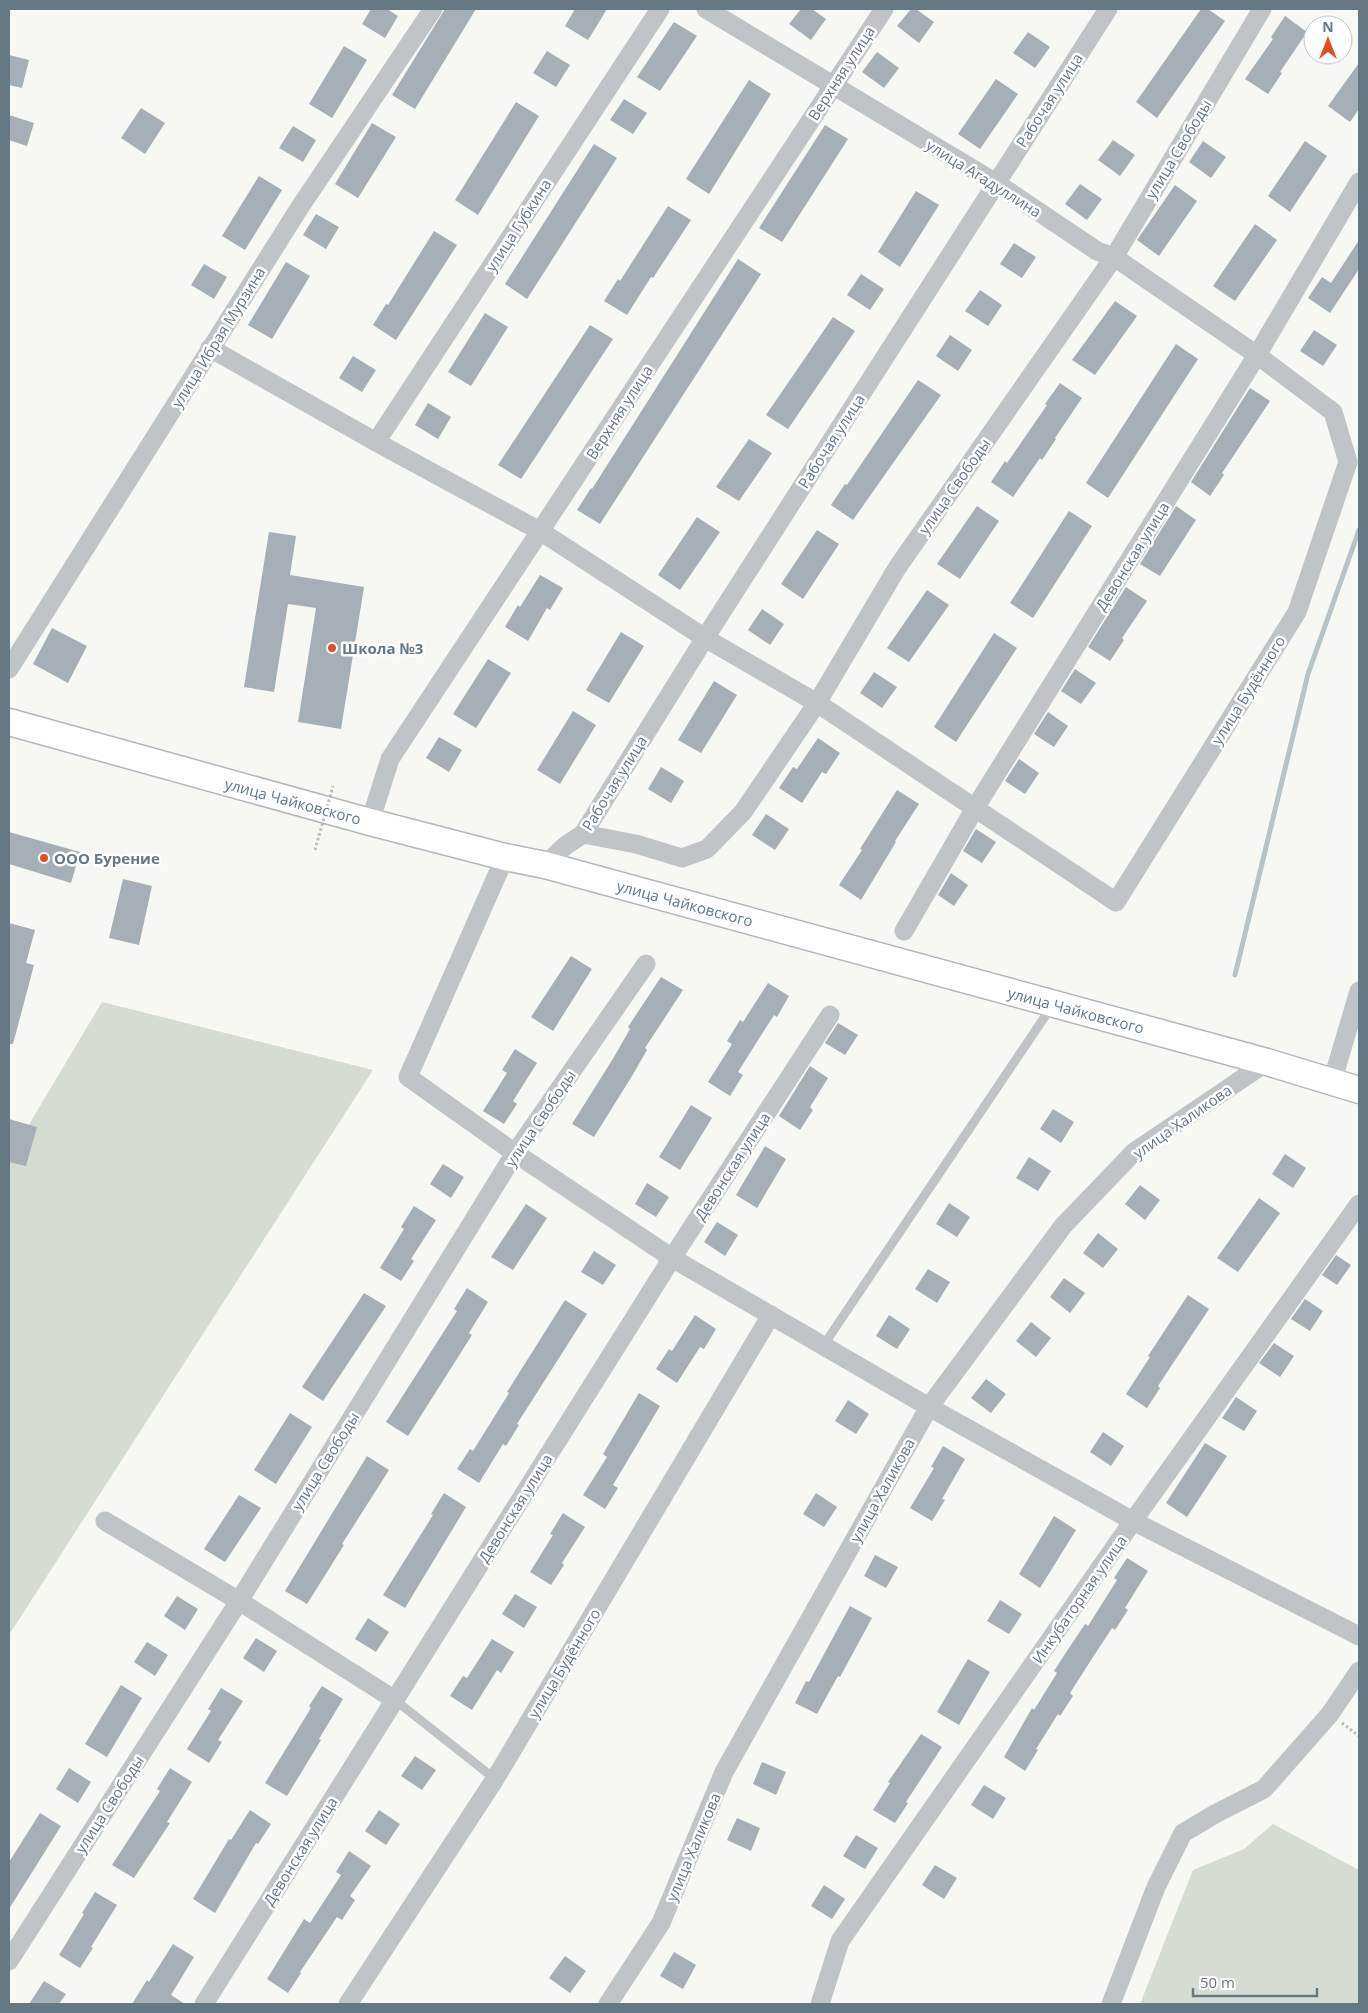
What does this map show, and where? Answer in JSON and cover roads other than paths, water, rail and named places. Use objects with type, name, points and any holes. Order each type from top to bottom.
[{"type":"main road","name":"улица Чайковского","points":[[9,722],[370,822],[505,857],[545,865],[1267,1062],[1359,1090]]},
{"type":"street","name":"улица Ибрая Мурзина","points":[[9,669],[300,207],[433,9]]},
{"type":"street","name":"улица Губкина","points":[[376,442],[660,9]]},
{"type":"street","name":"улица Агадуллина","points":[[706,9],[996,183],[1097,251],[1114,257],[1257,355],[1332,412],[1348,462]]},
{"type":"street","name":"Верхняя улица","points":[[370,822],[390,759],[884,9]]},
{"type":"street","name":"Рабочая улица","points":[[545,865],[565,846],[582,834],[705,638],[1108,9]]},
{"type":"street","name":"улица Свободы","points":[[582,834],[636,844],[682,858],[707,849],[743,812],[817,703],[896,568],[1114,257],[1262,9]]},
{"type":"street","name":"Девонская улица","points":[[904,931],[975,808],[1257,355],[1359,182]]},
{"type":"street","points":[[210,348],[540,532],[705,638],[817,703],[975,808]]},
{"type":"street","name":"улица Будённого","points":[[975,808],[1116,902],[1297,612],[1348,462]]},
{"type":"street","points":[[505,857],[408,1077],[515,1154],[672,1258],[929,1407],[1134,1521],[1359,1636]]},
{"type":"street","name":"улица Свободы","points":[[9,1960],[238,1601],[515,1154],[646,964]]},
{"type":"street","points":[[1332,1082],[1359,991]]},
{"type":"street","name":"Девонская улица","points":[[204,2004],[672,1258],[830,1015]]},
{"type":"street","name":"улица Халикова","points":[[608,2004],[661,1923],[724,1772],[929,1407],[1062,1226],[1127,1159],[1134,1152],[1267,1062]]},
{"type":"street","name":"Инкубаторная улица","points":[[820,2004],[840,1941],[1359,1204]]},
{"type":"street","name":"улица Будённого","points":[[348,2004],[495,1779],[771,1316]]},
{"type":"street","points":[[105,1521],[238,1601],[394,1700]]},
{"type":"street","points":[[1111,2004],[1156,1888],[1183,1833],[1264,1789],[1330,1714],[1359,1671]]},
{"type":"lane","points":[[823,1346],[1054,1004]]},
{"type":"lane","points":[[394,1700],[495,1779]]},
{"type":"waterway","points":[[1235,975],[1308,674],[1359,530]]},
{"type":"place","name":"Школа №3","points":[[332,648]]},
{"type":"place","name":"ООО Бурение","points":[[44,858]]}]
